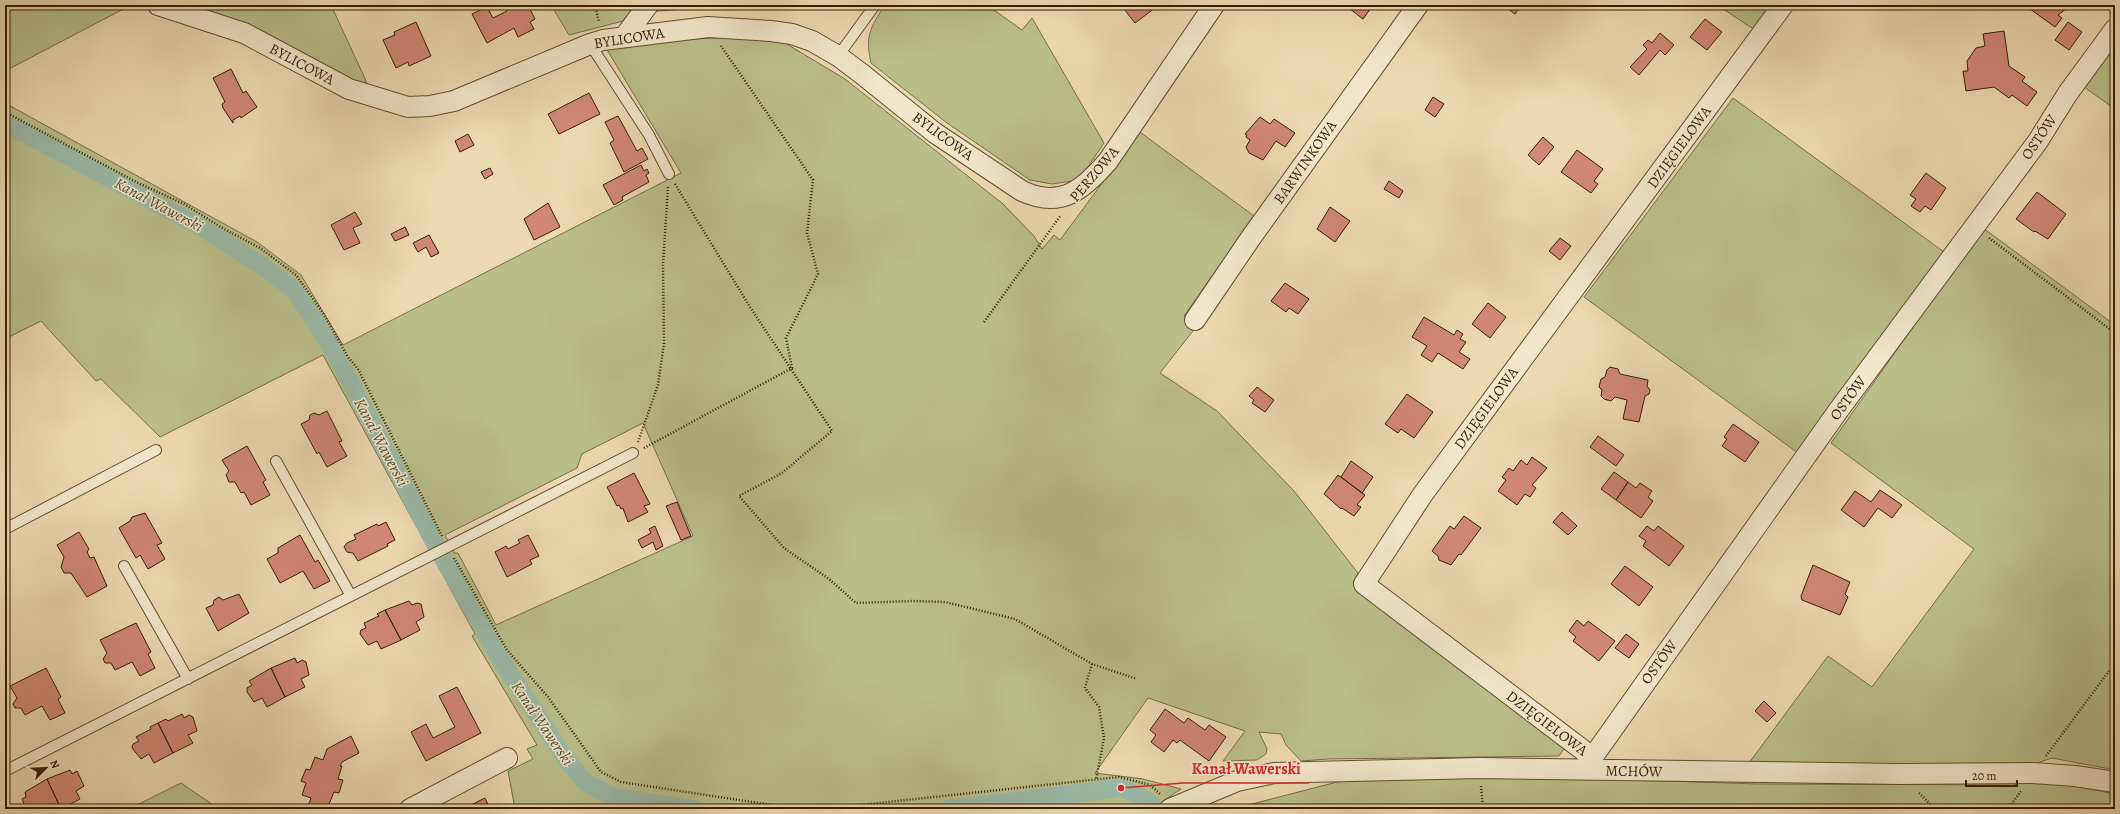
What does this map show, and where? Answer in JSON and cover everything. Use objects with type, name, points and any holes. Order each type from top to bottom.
[{"type":"street","name":"BYLICOWA","points":[[158,5],[244,33],[349,89],[408,107],[430,106],[454,101],[590,44],[625,36],[708,27],[792,34],[812,41],[838,56],[935,133],[1022,191],[1036,198],[1052,198],[1067,195],[1079,189]]},
{"type":"street","points":[[625,36],[648,5]]},
{"type":"street","name":"PERZOWA","points":[[1079,189],[1090,182],[1108,161],[1214,5]]},
{"type":"street","name":"BARWINKOWA","points":[[1195,320],[1255,232],[1418,5]]},
{"type":"street","name":"DZIĘGIELOWA","points":[[1588,763],[1364,584],[1427,488],[1783,5]]},
{"type":"street","name":"OSTÓW","points":[[1588,763],[1834,418],[1975,227],[2115,29]]},
{"type":"street","points":[[410,809],[507,758]]},
{"type":"street","name":"MCHÓW","points":[[1172,808],[1237,781],[1274,773],[1480,768],[1588,763],[1900,774],[2033,773],[2115,782]]},
{"type":"lane","points":[[838,56],[875,5]]},
{"type":"lane","points":[[590,44],[649,135],[669,174]]},
{"type":"lane","points":[[5,529],[156,450]]},
{"type":"lane","points":[[6,768],[188,679],[633,453]]},
{"type":"lane","points":[[276,461],[351,596]]},
{"type":"lane","points":[[124,566],[188,679]]},
{"type":"path","points":[[708,27],[813,180],[807,233],[818,274],[786,338],[792,368]]},
{"type":"path","points":[[5,112],[138,183],[184,204],[224,229],[260,248],[296,274],[323,313],[348,357],[358,369],[448,548],[507,650],[548,697],[601,772],[621,782],[798,809]]},
{"type":"path","points":[[669,174],[750,307],[792,368],[832,431],[782,473],[739,496],[784,548],[829,579],[856,603],[913,601],[945,602],[1015,619],[1092,664],[1137,679]]},
{"type":"path","points":[[633,453],[658,385],[664,343],[663,265],[669,174]]},
{"type":"path","name":"PERZOWA","points":[[984,322],[1061,214]]},
{"type":"path","points":[[1975,227],[2115,333]]},
{"type":"path","points":[[633,453],[652,445],[792,368]]},
{"type":"path","points":[[2033,773],[2115,663]]},
{"type":"path","points":[[1092,664],[1085,688],[1099,707],[1104,738],[1096,780]]},
{"type":"path","points":[[1480,768],[1483,809]]},
{"type":"path","points":[[823,809],[1119,777],[1150,785],[1172,808]]},
{"type":"green space","points":[[5,5],[131,5],[5,71]]},
{"type":"green space","points":[[186,5],[331,5],[367,83],[356,82]]},
{"type":"green space","points":[[551,5],[635,5],[623,21],[569,35]]},
{"type":"green space","points":[[653,5],[759,5],[752,9],[708,7],[647,12]]},
{"type":"green space","points":[[885,5],[987,5],[1022,30],[1032,18],[1104,143],[1079,180],[1052,184],[1030,180],[947,123],[871,63],[869,54],[870,32]]},
{"type":"green space","points":[[1717,5],[1774,5],[1755,30]]},
{"type":"green space","points":[[739,37],[785,43],[845,79],[1003,204],[1034,236],[1042,249],[1054,235],[1060,240],[1140,132],[1254,216],[1184,316],[1196,327],[1160,373],[1217,411],[1294,491],[1358,573],[1353,583],[1476,681],[1566,746],[1559,756],[1328,759],[1301,761],[1286,745],[1281,734],[1259,732],[1267,749],[1266,754],[1257,760],[1223,761],[1245,731],[1148,698],[1095,773],[1143,779],[1181,789],[1151,809],[515,809],[508,771],[533,759],[527,749],[537,745],[472,636],[475,634],[323,355],[160,437],[101,379],[96,381],[41,321],[5,339],[5,103],[257,242],[301,275],[343,345],[681,173],[606,48],[645,41]],"holes":[[[643,423],[693,536],[496,625],[458,553],[454,553],[445,535],[577,468],[582,454]]]},
{"type":"green space","points":[[2115,44],[2115,109],[2084,87]]},
{"type":"green space","points":[[1733,98],[1944,252],[1798,453],[1584,297]]},
{"type":"green space","points":[[1983,228],[2115,325],[2115,770],[2052,758],[2028,766],[1749,763],[1828,656],[1872,687],[1974,549],[1831,443]]},
{"type":"green space","points":[[1367,777],[1577,778],[1758,784],[2013,785],[2040,779],[2115,794],[2115,809],[1192,809],[1252,804],[1337,782]]},
{"type":"green space","points":[[181,783],[219,809],[129,809]]},
{"type":"building","points":[[504,5],[528,5],[535,19],[530,22],[534,29],[518,37],[514,28],[487,43],[472,14],[487,7],[493,18],[507,11]]},
{"type":"building","points":[[1121,5],[1159,5],[1135,23]]},
{"type":"building","points":[[1345,5],[1373,5],[1363,19]]},
{"type":"building","points":[[1503,5],[1521,5],[1515,14]]},
{"type":"building","points":[[2033,5],[2066,5],[2066,9],[2058,15],[2062,18],[2055,27],[2030,9]]},
{"type":"building","points":[[1705,19],[1722,32],[1707,50],[1690,37]]},
{"type":"building","points":[[416,22],[431,56],[409,66],[408,62],[396,68],[383,40],[395,35],[394,32]]},
{"type":"building","points":[[2068,22],[2082,32],[2069,50],[2055,40]]},
{"type":"building","points":[[2004,31],[2009,66],[2025,77],[2022,81],[2037,92],[2027,106],[2012,95],[2009,98],[1994,87],[1966,91],[1963,71],[1968,71],[1967,61],[1976,48],[1985,46],[1983,34]]},
{"type":"building","points":[[1660,33],[1674,45],[1665,55],[1660,50],[1639,75],[1630,67],[1647,49],[1643,45],[1648,40],[1652,43]]},
{"type":"building","points":[[231,69],[243,93],[246,91],[257,107],[241,118],[240,116],[233,120],[233,123],[223,108],[222,104],[225,102],[213,78]]},
{"type":"building","points":[[589,93],[600,114],[559,134],[548,114]]},
{"type":"building","points":[[1433,97],[1444,104],[1435,117],[1425,110]]},
{"type":"building","points":[[618,116],[637,151],[642,148],[648,159],[624,172],[610,143],[614,140],[605,122]]},
{"type":"building","points":[[1260,117],[1270,124],[1274,119],[1295,133],[1285,147],[1276,141],[1263,160],[1249,153],[1246,147],[1250,140],[1245,134]]},
{"type":"building","points":[[468,134],[474,145],[460,152],[455,141]]},
{"type":"building","points":[[1543,137],[1554,147],[1539,165],[1528,155]]},
{"type":"building","points":[[1577,150],[1603,169],[1594,181],[1598,184],[1591,193],[1561,172]]},
{"type":"building","points":[[641,165],[644,171],[647,169],[649,173],[646,175],[649,182],[622,197],[623,200],[614,205],[603,185]]},
{"type":"building","points":[[490,168],[493,174],[485,179],[481,172]]},
{"type":"building","points":[[1926,173],[1946,188],[1931,210],[1925,206],[1920,212],[1911,206],[1916,199],[1910,195]]},
{"type":"building","points":[[1389,181],[1403,191],[1399,198],[1384,189]]},
{"type":"building","points":[[2037,192],[2066,214],[2048,239],[2035,231],[2034,232],[2016,219]]},
{"type":"building","points":[[548,203],[560,227],[534,240],[524,219]]},
{"type":"building","points":[[1330,207],[1350,221],[1335,242],[1317,229]]},
{"type":"building","points":[[355,212],[362,224],[353,228],[360,243],[344,250],[331,225]]},
{"type":"building","points":[[405,227],[409,235],[395,241],[391,234]]},
{"type":"building","points":[[429,235],[439,253],[431,257],[426,247],[418,252],[413,243]]},
{"type":"building","points":[[1560,238],[1571,246],[1560,260],[1549,251]]},
{"type":"building","points":[[1285,283],[1309,299],[1298,314],[1289,308],[1286,312],[1271,301]]},
{"type":"building","points":[[1488,303],[1506,317],[1490,338],[1472,324]]},
{"type":"building","points":[[1424,317],[1454,335],[1457,330],[1463,334],[1460,339],[1466,342],[1459,352],[1470,359],[1463,369],[1438,353],[1432,362],[1421,355],[1427,346],[1412,337]]},
{"type":"building","points":[[1610,367],[1618,369],[1620,374],[1648,380],[1647,386],[1650,390],[1649,394],[1645,396],[1639,422],[1623,419],[1627,400],[1615,397],[1611,401],[1604,399],[1601,396],[1602,390],[1599,387],[1601,379],[1605,377],[1607,370]]},
{"type":"building","points":[[1257,387],[1274,400],[1265,412],[1252,403],[1254,400],[1249,396]]},
{"type":"building","points":[[1407,394],[1433,412],[1414,438],[1401,429],[1398,433],[1385,424]]},
{"type":"building","points":[[327,411],[342,441],[339,442],[347,456],[327,467],[319,452],[317,454],[301,424],[309,420],[310,415],[314,413],[319,415]]},
{"type":"building","points":[[1733,424],[1759,442],[1745,462],[1722,446],[1727,439],[1724,437]]},
{"type":"building","points":[[1598,436],[1624,455],[1616,466],[1590,447]]},
{"type":"building","points":[[247,446],[266,480],[263,482],[270,495],[251,505],[244,492],[241,493],[235,482],[229,482],[226,475],[229,471],[222,460]]},
{"type":"building","points":[[1532,457],[1547,468],[1532,485],[1536,488],[1530,497],[1525,494],[1517,505],[1498,491],[1506,480],[1502,477],[1509,468],[1513,471],[1521,460],[1527,465]]},
{"type":"building","points":[[1351,461],[1373,477],[1362,493],[1341,477]]},
{"type":"building","points":[[1614,472],[1628,482],[1616,500],[1601,489]]},
{"type":"building","points":[[634,473],[650,504],[644,506],[648,512],[628,522],[623,508],[621,509],[619,505],[617,506],[607,487]]},
{"type":"building","points":[[1338,475],[1365,495],[1357,505],[1361,507],[1354,516],[1342,508],[1341,509],[1324,494]]},
{"type":"building","points":[[1628,482],[1636,488],[1640,483],[1652,491],[1648,497],[1653,501],[1641,518],[1616,500]]},
{"type":"building","points":[[1880,490],[1902,505],[1892,518],[1878,508],[1864,527],[1841,510],[1855,491],[1871,502]]},
{"type":"building","points":[[677,502],[691,536],[681,540],[666,506]]},
{"type":"building","points":[[1562,512],[1577,526],[1568,535],[1553,522]]},
{"type":"building","points":[[145,513],[162,543],[157,545],[165,559],[148,569],[140,555],[136,558],[119,528],[130,521],[132,517]]},
{"type":"building","points":[[1464,516],[1481,528],[1461,555],[1459,554],[1451,565],[1439,560],[1438,556],[1432,551],[1450,526],[1454,529]]},
{"type":"building","points":[[386,522],[395,540],[387,544],[388,546],[358,561],[353,553],[347,552],[344,547],[347,543],[356,539],[354,535],[377,524],[378,526]]},
{"type":"building","points":[[655,526],[663,546],[656,550],[653,542],[642,548],[638,540],[651,533],[649,529]]},
{"type":"building","points":[[1647,526],[1654,531],[1658,526],[1684,546],[1669,566],[1643,546],[1646,541],[1639,536]]},
{"type":"building","points":[[79,532],[89,549],[87,552],[90,558],[94,557],[107,586],[87,597],[71,573],[64,573],[61,567],[64,557],[57,545]]},
{"type":"building","points":[[300,535],[315,562],[318,560],[330,581],[314,589],[303,571],[280,583],[267,559],[278,553],[278,548]]},
{"type":"building","points":[[528,535],[539,556],[530,560],[532,564],[507,577],[495,552],[506,546],[508,549],[520,543],[518,540]]},
{"type":"building","points":[[1813,565],[1850,582],[1845,594],[1848,597],[1840,615],[1802,600],[1801,596]]},
{"type":"building","points":[[1625,566],[1653,587],[1639,606],[1611,584]]},
{"type":"building","points":[[239,594],[249,613],[218,631],[206,608],[213,605],[214,600],[219,597],[223,600]]},
{"type":"building","points":[[409,601],[412,605],[417,603],[421,604],[424,617],[416,622],[420,630],[401,640],[385,610]]},
{"type":"building","points":[[385,610],[401,640],[381,649],[377,641],[368,645],[360,634],[361,630],[366,628],[364,623],[379,616],[377,614]]},
{"type":"building","points":[[1577,620],[1584,626],[1588,621],[1615,641],[1599,661],[1573,641],[1576,637],[1569,631]]},
{"type":"building","points":[[136,623],[151,652],[148,654],[155,668],[140,676],[132,662],[115,670],[111,663],[105,663],[103,659],[107,653],[100,640]]},
{"type":"building","points":[[1626,634],[1639,644],[1629,658],[1615,648]]},
{"type":"building","points":[[295,658],[297,663],[302,660],[306,662],[309,675],[301,679],[305,687],[285,697],[271,668]]},
{"type":"building","points":[[46,668],[61,697],[58,699],[65,713],[50,720],[42,706],[25,715],[21,708],[15,708],[13,704],[17,698],[10,686]]},
{"type":"building","points":[[271,668],[285,697],[267,707],[262,698],[254,702],[247,692],[247,688],[252,685],[249,681]]},
{"type":"building","points":[[457,687],[481,733],[426,761],[411,732],[426,724],[433,738],[455,727],[439,696]]},
{"type":"building","points":[[1764,701],[1776,713],[1767,722],[1755,711]]},
{"type":"building","points":[[1165,709],[1184,723],[1188,718],[1205,730],[1209,725],[1226,737],[1209,761],[1180,740],[1177,743],[1173,740],[1164,752],[1151,742],[1156,735],[1150,730]]},
{"type":"building","points":[[182,714],[184,718],[189,715],[193,717],[197,731],[188,735],[193,743],[173,753],[158,723],[166,719],[168,721]]},
{"type":"building","points":[[158,723],[173,753],[154,763],[149,754],[141,759],[132,748],[133,744],[139,741],[136,737],[151,729],[150,727]]},
{"type":"building","points":[[351,736],[359,753],[342,762],[340,766],[342,766],[338,779],[343,780],[339,793],[334,792],[327,809],[307,809],[311,798],[302,795],[306,783],[301,781],[306,769],[310,770],[315,757],[323,760],[327,749]]},
{"type":"building","points":[[70,770],[72,774],[77,771],[84,786],[76,791],[80,799],[61,809],[47,779]]},
{"type":"building","points":[[47,779],[61,809],[26,809],[22,799],[26,797],[25,792]]},
{"type":"building","points":[[485,798],[490,809],[463,809]]},
{"type":"waterway","name":"Kanał Wawerski","points":[[5,123],[203,228],[267,269],[293,289],[315,320],[341,364],[440,553],[499,657],[566,759],[585,782],[613,797],[694,809]]},
{"type":"waterway","name":"Kanał Wawerski","points":[[949,809],[1121,788],[1144,798],[1154,809]]},
{"type":"place","name":"Kanał Wawerski","points":[[1121,788]]}]
